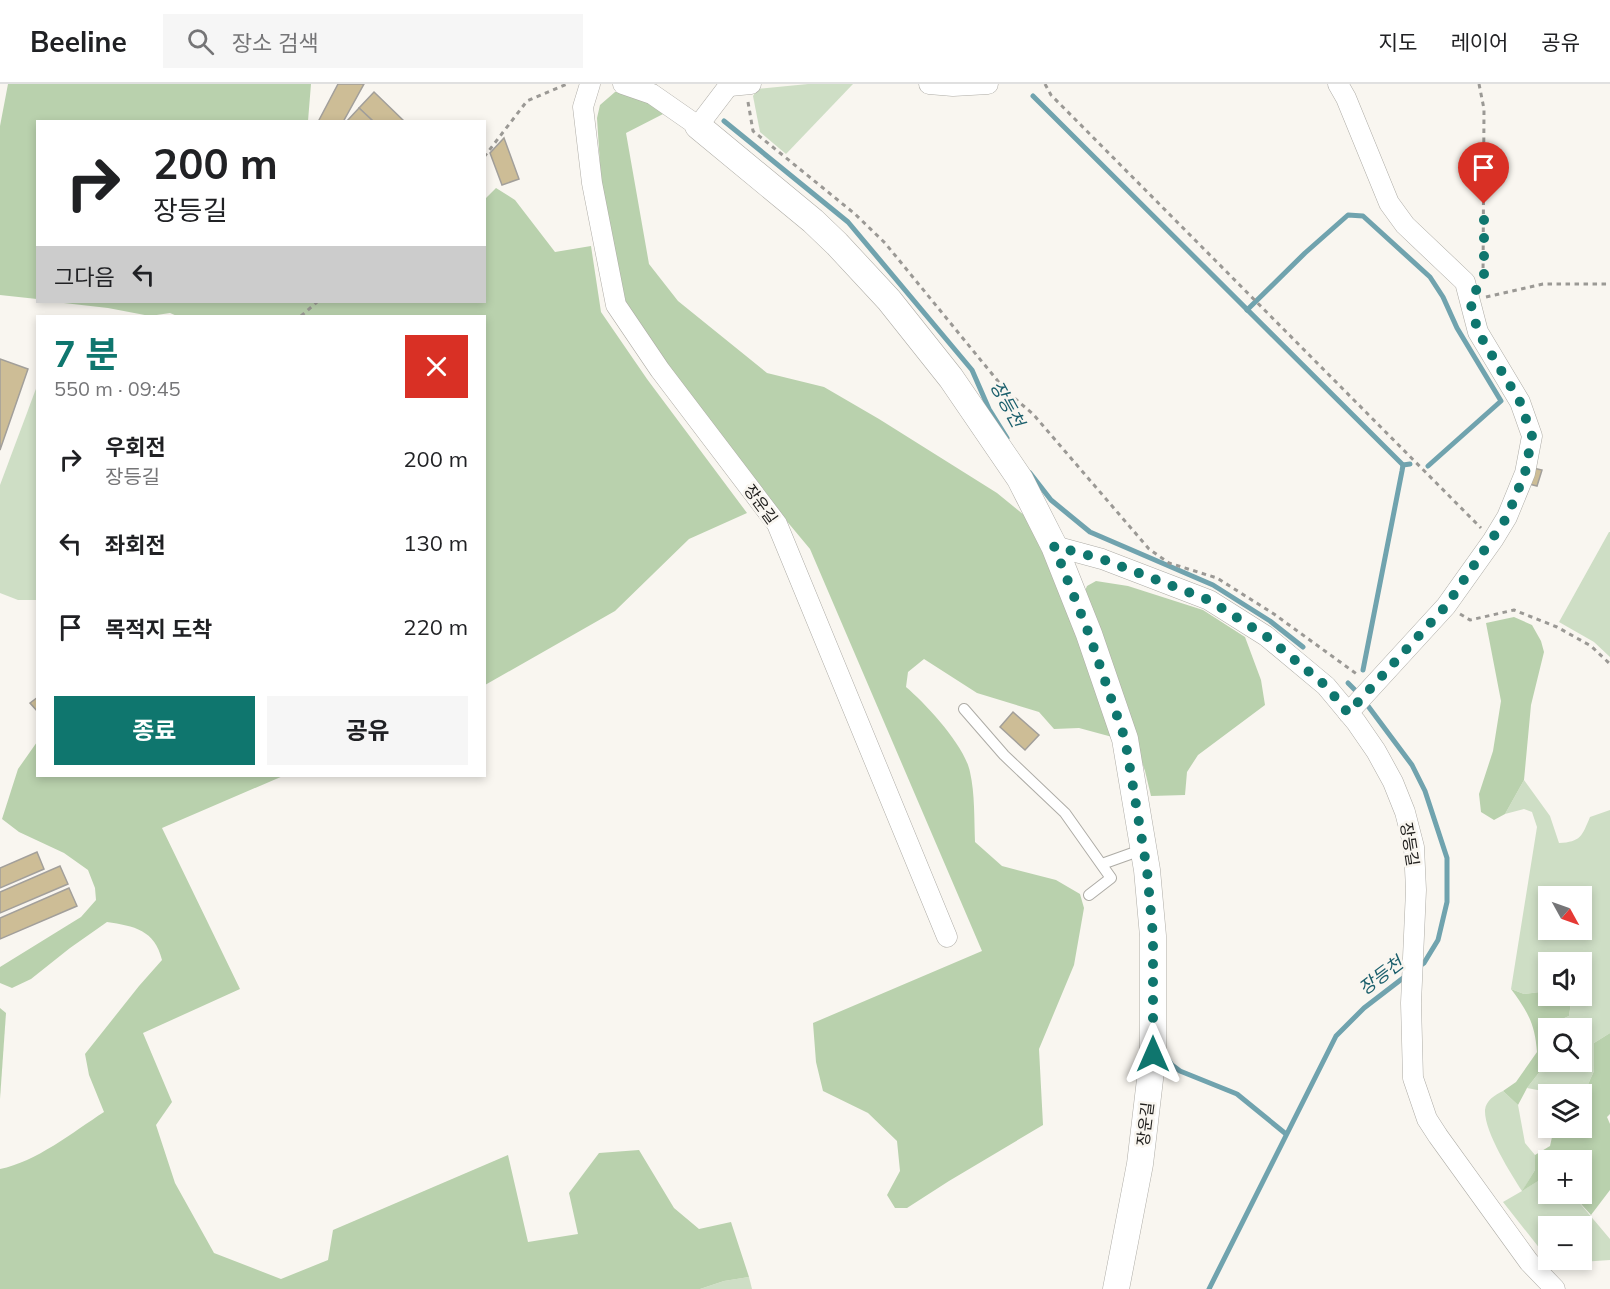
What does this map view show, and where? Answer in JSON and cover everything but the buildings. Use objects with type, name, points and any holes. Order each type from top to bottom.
[{"type":"street","name":"장운길","points":[[590,84],[583,107],[592,183],[616,305],[660,370],[777,524],[947,937]]},
{"type":"street","name":"장운길","points":[[623,84],[652,94],[699,126],[813,221],[889,300],[951,378],[1020,479],[1054,546],[1089,634],[1125,739],[1144,849],[1153,936],[1153,1054],[1140,1164],[1116,1289]]},
{"type":"street","points":[[699,126],[730,85],[751,84]]},
{"type":"street","points":[[929,84],[953,86],[988,84]]},
{"type":"street","points":[[1338,84],[1346,98],[1389,203],[1405,225],[1465,282],[1478,332],[1520,402],[1532,436],[1525,473],[1507,517],[1493,540],[1446,606],[1362,697]]},
{"type":"street","name":"장등길","points":[[1054,546],[1102,559],[1209,600],[1266,636],[1326,686],[1362,697],[1376,751],[1393,782],[1405,812],[1414,847],[1416,890],[1411,1003],[1413,1078],[1427,1119],[1529,1262],[1555,1289]]},
{"type":"lane","points":[[964,709],[1004,755],[1065,813],[1102,864],[1111,878],[1089,895]]},
{"type":"lane","points":[[1102,864],[1144,849]]},
{"type":"path","points":[[486,154],[527,101],[567,84]]},
{"type":"path","points":[[1045,84],[1052,95],[1493,540]]},
{"type":"path","points":[[1470,301],[1484,276],[1484,109],[1479,84]]},
{"type":"path","points":[[730,85],[747,96],[753,131],[855,214],[885,243],[1006,391],[1034,414],[1149,549],[1169,563],[1217,578],[1274,614],[1354,674],[1362,697]]},
{"type":"path","points":[[1470,301],[1543,284],[1610,284]]},
{"type":"path","points":[[303,315],[316,303]]},
{"type":"path","points":[[1446,606],[1470,621],[1514,610],[1557,627],[1591,646],[1610,664]]},
{"type":"green space","points":[[8,84],[311,84],[308,120],[36,120],[36,299],[0,295],[0,126]]},
{"type":"green space","points":[[808,84],[853,84],[786,154],[760,132],[753,96],[757,89]]},
{"type":"green space","points":[[628,91],[667,112],[626,133],[649,264],[678,301],[767,373],[824,387],[997,493],[1035,524],[1116,738],[1079,728],[1054,729],[1039,712],[977,693],[924,659],[908,672],[906,687],[944,726],[967,762],[973,789],[975,842],[1002,866],[1056,880],[1080,894],[1084,908],[1074,965],[1039,1049],[1043,1125],[907,1208],[895,1208],[887,1195],[900,1171],[897,1141],[868,1113],[823,1091],[816,1062],[813,1023],[982,951],[810,549],[667,364],[625,302],[601,181],[597,118],[600,105],[615,92]]},
{"type":"green space","points":[[496,188],[515,200],[555,252],[591,246],[601,312],[647,379],[747,513],[689,539],[615,611],[486,684],[486,315],[175,315],[170,313],[145,315],[64,303],[486,303],[486,198]]},
{"type":"green space","points":[[36,389],[36,600],[18,600],[0,593],[0,485]]},
{"type":"green space","points":[[1609,532],[1610,657],[1594,642],[1559,622]]},
{"type":"green space","points":[[1096,581],[1128,586],[1203,610],[1245,637],[1261,680],[1265,705],[1198,755],[1187,772],[1185,795],[1151,796],[1145,771],[1084,593],[1087,586]]},
{"type":"green space","points":[[1514,617],[1532,625],[1544,652],[1531,705],[1524,780],[1505,814],[1494,820],[1481,812],[1479,794],[1493,751],[1501,701],[1486,623]]},
{"type":"green space","points":[[36,743],[36,777],[281,777],[162,828],[240,989],[143,1033],[172,1102],[156,1125],[175,1183],[214,1253],[281,1279],[328,1260],[333,1230],[508,1155],[528,1242],[578,1234],[569,1193],[599,1153],[639,1150],[674,1208],[699,1229],[731,1222],[749,1277],[724,1281],[700,1289],[0,1289],[0,1169],[41,1153],[104,1112],[89,1075],[85,1054],[162,960],[154,942],[142,931],[126,925],[107,922],[31,979],[12,988],[0,983],[0,967],[81,917],[96,900],[95,888],[88,870],[64,853],[19,832],[2,819],[18,769]]},
{"type":"green space","points":[[1524,780],[1550,816],[1559,843],[1580,837],[1590,817],[1610,810],[1610,1033],[1594,1043],[1594,1071],[1588,1084],[1538,1084],[1538,1090],[1527,1088],[1539,1072],[1592,1072],[1592,1018],[1564,1018],[1569,1016],[1570,1006],[1592,1006],[1592,952],[1538,952],[1538,992],[1524,994],[1511,989],[1537,827],[1532,812],[1524,809],[1505,814]]},
{"type":"green space","points":[[1511,989],[1524,994],[1538,992],[1538,1006],[1570,1006],[1569,1016],[1564,1018],[1538,1018],[1539,1072],[1518,1105],[1503,1091],[1516,1082],[1537,1052],[1530,1019]]},
{"type":"green space","points":[[0,1008],[6,1013],[0,1099]]},
{"type":"green space","points":[[1610,1033],[1610,1114],[1607,1117],[1610,1124],[1610,1190],[1591,1215],[1581,1204],[1592,1204],[1592,1150],[1543,1150],[1550,1146],[1552,1138],[1592,1138],[1592,1084],[1588,1084],[1594,1071],[1594,1043]]},
{"type":"green space","points":[[1503,1091],[1518,1105],[1525,1143],[1535,1155],[1535,1170],[1523,1190],[1538,1181],[1538,1204],[1580,1204],[1591,1216],[1538,1216],[1538,1246],[1503,1202],[1522,1191],[1499,1152],[1486,1119],[1487,1103]]},
{"type":"green space","points":[[1538,1153],[1538,1181],[1522,1191],[1535,1170],[1535,1155]]},
{"type":"green space","points":[[1592,1218],[1610,1239],[1610,1260],[1592,1261]]},
{"type":"green space","points":[[749,1277],[752,1289],[700,1289],[724,1281]]},
{"type":"waterway","points":[[1033,96],[1403,465]]},
{"type":"waterway","name":"장등천","points":[[724,121],[848,222],[972,370],[989,409],[1007,438]]},
{"type":"waterway","points":[[1247,310],[1348,215],[1363,216],[1430,277],[1443,297],[1457,328],[1501,401],[1428,466]]},
{"type":"waterway","points":[[1363,670],[1403,465],[1410,464]]},
{"type":"waterway","name":"장등천","points":[[1030,473],[1051,500],[1090,532],[1213,585],[1270,621],[1303,647]]},
{"type":"waterway","name":"장등천","points":[[1348,683],[1359,694]]},
{"type":"waterway","name":"장등천","points":[[1365,702],[1412,765],[1425,791],[1447,858],[1447,902],[1438,940],[1424,963],[1417,968]]},
{"type":"waterway","name":"장등천","points":[[1209,1289],[1336,1036],[1364,1008],[1407,975]]},
{"type":"waterway","points":[[1167,1058],[1180,1071],[1237,1094],[1286,1134]]},
{"type":"route","points":[[1153,1054],[1153,936],[1147,870],[1125,739],[1089,634],[1054,546],[1102,559],[1209,600],[1266,636],[1305,667],[1326,686],[1348,713],[1446,606],[1507,517],[1525,473],[1532,436],[1520,402],[1478,332],[1470,301],[1484,276],[1484,204]]}]
